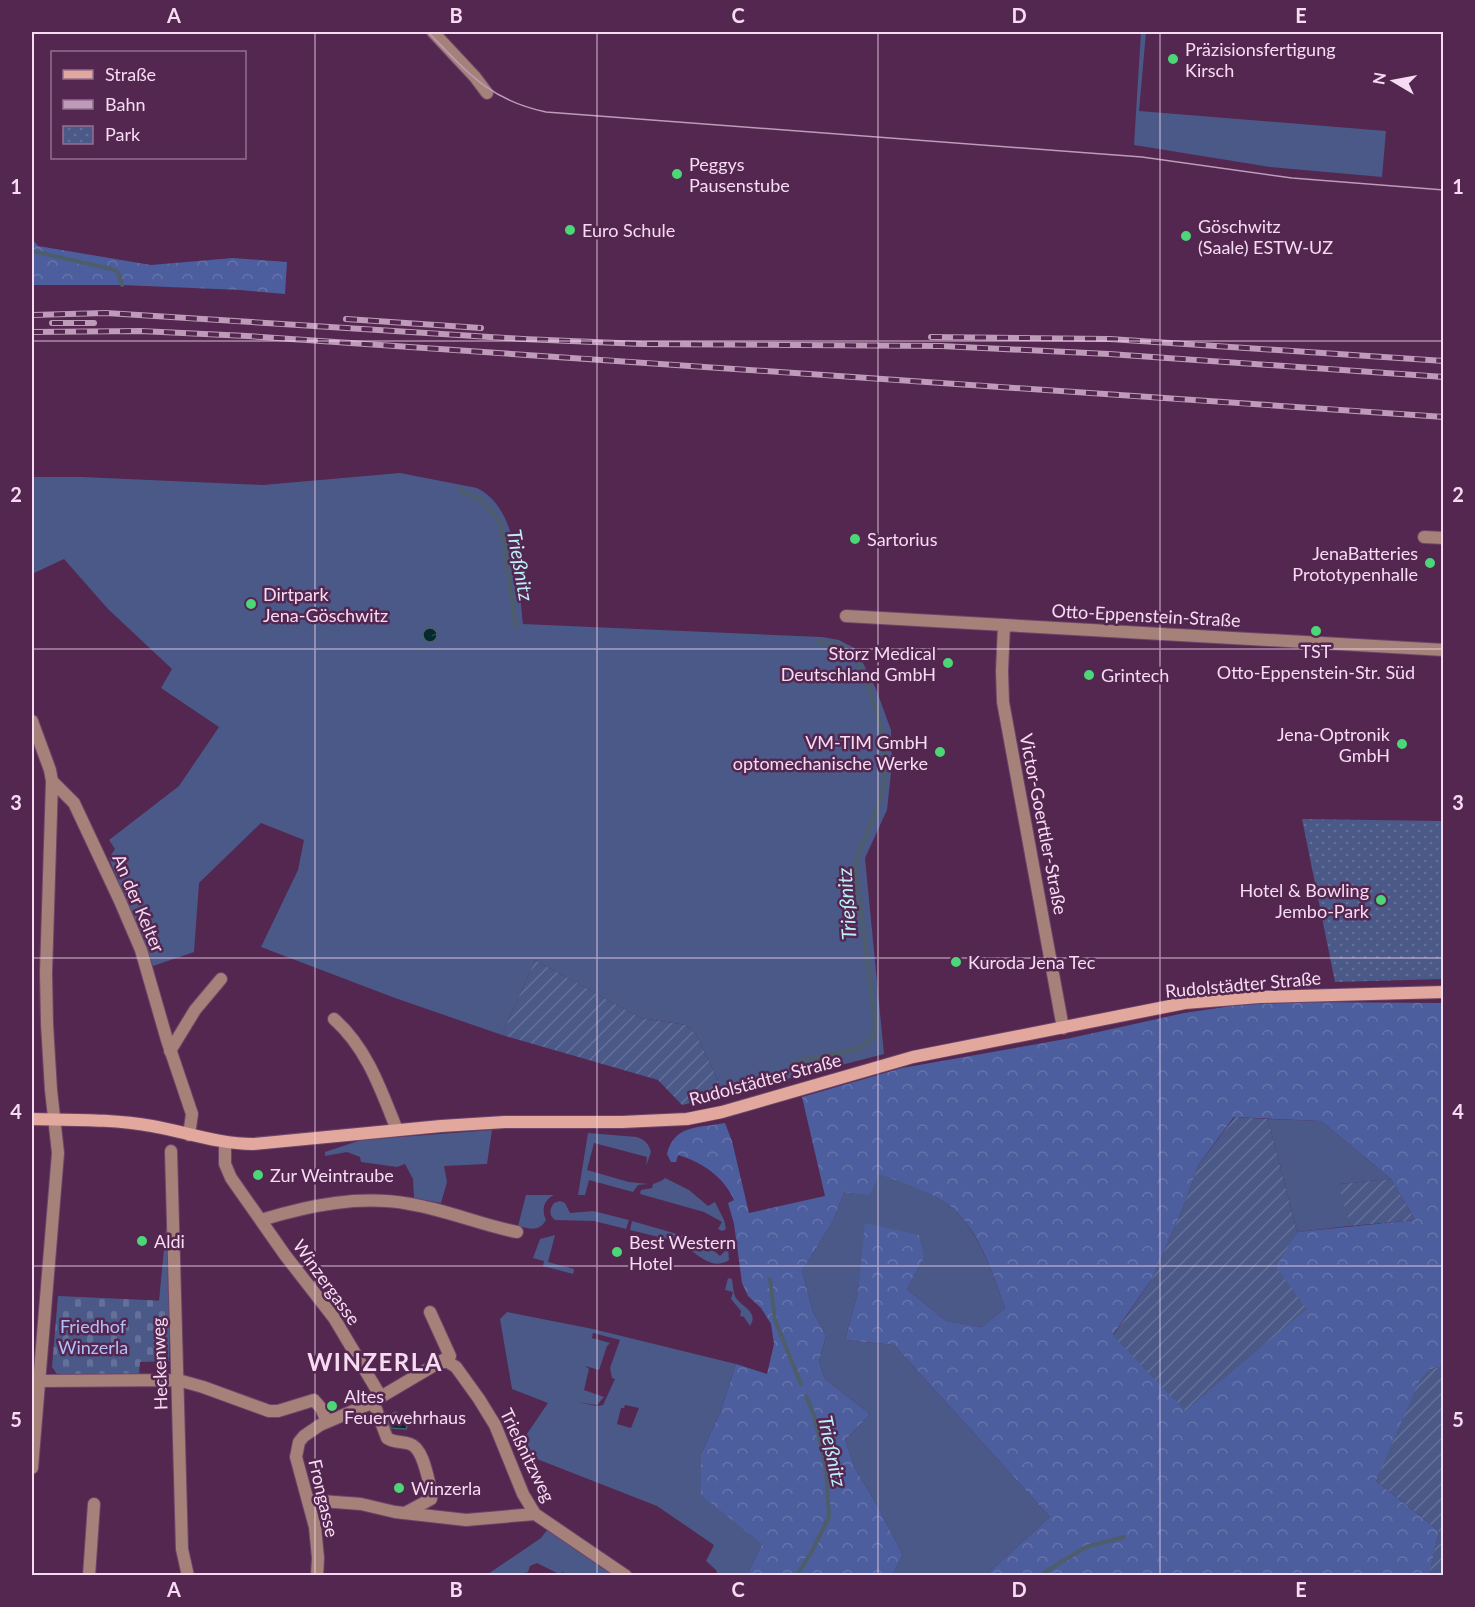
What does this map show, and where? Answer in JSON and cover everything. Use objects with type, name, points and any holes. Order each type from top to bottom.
[{"type":"street","points":[[433,32],[487,93]]},
{"type":"street","points":[[1424,537],[1443,538]]},
{"type":"street","name":"Otto-Eppenstein-Straße","points":[[846,616],[1443,650]]},
{"type":"street","name":"Victor-Goerttler-Straße","points":[[1004,625],[1003,702],[1063,1028]]},
{"type":"street","points":[[32,721],[52,781],[46,974],[48,1048],[58,1153],[36,1388],[32,1468]]},
{"type":"street","name":"An der Kelter","points":[[52,781],[74,803],[141,950],[170,1051],[192,1114],[189,1135]]},
{"type":"street","points":[[170,1051],[195,1010],[221,979]]},
{"type":"street","name":"Rudolstädter Straße","points":[[32,1119],[125,1123],[225,1142],[253,1144],[505,1122],[622,1122],[687,1119],[722,1112],[914,1058],[1185,1003],[1258,997],[1443,992]]},
{"type":"street","points":[[334,1019],[348,1031],[362,1051],[378,1082],[397,1130]]},
{"type":"street","name":"Winzergasse","points":[[225,1142],[225,1164],[239,1190],[285,1255],[334,1318],[377,1399],[387,1437],[411,1444],[419,1450],[432,1494],[430,1500],[404,1514]]},
{"type":"street","name":"Heckenweg","points":[[171,1151],[182,1549],[188,1575]]},
{"type":"street","name":"Winzergasse","points":[[261,1220],[316,1206],[356,1200],[382,1200],[423,1206],[517,1232]]},
{"type":"street","points":[[377,1399],[450,1356],[430,1312]]},
{"type":"street","name":"Trießnitzweg","points":[[439,1362],[448,1362],[456,1367],[479,1399],[504,1443],[523,1494],[535,1514],[626,1575]]},
{"type":"street","points":[[36,1388],[178,1380],[269,1411],[278,1411],[314,1401],[321,1408],[327,1422]]},
{"type":"street","name":"Frongasse","points":[[317,1575],[316,1534],[296,1456],[297,1446],[303,1437],[327,1422],[377,1399]]},
{"type":"street","points":[[308,1500],[367,1505],[404,1514],[466,1520],[535,1514]]},
{"type":"street","points":[[89,1575],[94,1504]]},
{"type":"green space","points":[[1141,32],[1146,32],[1139,111],[1386,131],[1382,177],[1270,167],[1134,145]]},
{"type":"green space","points":[[32,239],[38,246],[151,265],[233,258],[287,262],[285,294],[122,285],[32,285]]},
{"type":"green space","points":[[400,473],[477,488],[491,498],[502,513],[515,548],[523,624],[822,637],[839,640],[856,649],[876,689],[891,730],[892,763],[887,810],[865,858],[884,1054],[725,1095],[696,1034],[686,1025],[641,1018],[535,960],[502,1035],[395,998],[261,947],[298,870],[304,840],[261,823],[199,883],[194,952],[153,966],[109,858],[115,849],[109,840],[179,786],[219,727],[161,688],[172,669],[108,609],[64,559],[32,574],[32,477],[263,485]]},
{"type":"green space","name":"Hotel & Bowling Jembo-Park","points":[[1302,819],[1443,821],[1443,979],[1335,982]]},
{"type":"green space","points":[[535,960],[641,1018],[686,1025],[696,1034],[725,1095],[682,1105],[658,1080],[502,1035]]},
{"type":"green space","points":[[1298,1002],[1443,1003],[1443,1366],[1428,1370],[1376,1481],[1439,1531],[1429,1576],[986,1575],[1050,1517],[894,1345],[845,1340],[858,1292],[865,1223],[919,1235],[924,1258],[907,1289],[946,1321],[982,1327],[1005,1308],[980,1246],[958,1213],[932,1195],[879,1174],[870,1195],[844,1192],[833,1221],[802,1271],[813,1312],[826,1335],[819,1362],[825,1379],[870,1414],[845,1440],[855,1468],[903,1555],[892,1575],[747,1575],[762,1544],[701,1495],[701,1454],[720,1413],[736,1364],[767,1374],[774,1344],[771,1324],[761,1308],[748,1296],[742,1283],[734,1224],[728,1203],[734,1200],[730,1192],[704,1166],[678,1155],[676,1162],[671,1162],[667,1154],[670,1144],[676,1137],[689,1129],[725,1123],[732,1141],[749,1213],[825,1196],[802,1097],[902,1068],[1071,1038],[1184,1013],[1238,1005]],"holes":[[[1234,1117],[1321,1121],[1391,1179],[1415,1220],[1297,1232],[1275,1267],[1113,1335],[1153,1277],[1181,1213],[1199,1164]]]},
{"type":"green space","points":[[1235,1117],[1268,1119],[1297,1232],[1276,1267],[1307,1309],[1185,1411],[1113,1336],[1153,1277],[1181,1213],[1199,1164]]},
{"type":"green space","points":[[1268,1119],[1321,1121],[1391,1179],[1339,1184],[1350,1226],[1297,1232]]},
{"type":"green space","points":[[492,1130],[487,1164],[444,1166],[447,1182],[441,1203],[414,1198],[413,1179],[405,1164],[397,1167],[361,1162],[360,1157],[347,1152],[325,1156],[325,1152],[361,1140]]},
{"type":"green space","points":[[588,1133],[637,1137],[644,1141],[651,1152],[646,1166],[647,1157],[594,1143],[587,1170],[629,1182],[648,1184],[638,1185],[633,1192],[589,1180],[585,1195],[578,1195]]},
{"type":"green space","points":[[879,1173],[932,1195],[958,1213],[980,1246],[1005,1308],[982,1327],[946,1321],[907,1289],[924,1258],[866,1223],[858,1292],[845,1340],[894,1345],[1050,1517],[986,1575],[892,1575],[903,1555],[855,1468],[845,1440],[870,1414],[825,1379],[819,1362],[826,1335],[813,1312],[802,1271],[833,1221],[844,1192]]},
{"type":"green space","points":[[665,1178],[689,1190],[708,1206],[715,1202],[726,1229],[722,1231],[718,1229],[722,1222],[704,1212],[640,1194],[641,1190],[652,1188],[653,1184]]},
{"type":"green space","points":[[1391,1179],[1415,1220],[1350,1226],[1338,1184]]},
{"type":"green space","points":[[526,1195],[554,1195],[544,1205],[546,1220],[537,1228],[518,1226]]},
{"type":"green space","points":[[169,1197],[169,1301],[159,1301]]},
{"type":"green space","points":[[560,1201],[565,1203],[570,1213],[593,1211],[629,1220],[626,1229],[594,1221],[555,1220],[551,1210],[554,1203]]},
{"type":"green space","points":[[632,1221],[698,1240],[720,1256],[728,1248],[729,1260],[715,1264],[708,1262],[677,1242],[630,1230]]},
{"type":"green space","points":[[555,1235],[548,1262],[574,1269],[573,1274],[543,1266],[544,1261],[533,1258],[540,1239]]},
{"type":"green space","points":[[728,1278],[732,1279],[736,1298],[753,1317],[750,1326],[744,1317],[740,1316],[741,1311],[731,1299],[733,1292],[725,1290]]},
{"type":"green space","name":"Friedhof Winzerla","points":[[58,1296],[169,1301],[169,1361],[140,1362],[139,1374],[58,1375],[52,1367]]},
{"type":"green space","points":[[507,1312],[593,1329],[736,1364],[720,1413],[701,1454],[762,1544],[747,1575],[718,1575],[706,1561],[714,1545],[657,1506],[519,1452],[518,1447],[548,1403],[512,1389],[500,1319]],"holes":[[[593,1333],[620,1340],[610,1368],[612,1378],[615,1379],[603,1405],[597,1406],[577,1402],[597,1405],[604,1397],[584,1390],[589,1369],[585,1366],[599,1370],[610,1343],[592,1338]],[[625,1405],[639,1408],[631,1428],[617,1424],[621,1408]]]},
{"type":"green space","points":[[1443,1366],[1443,1575],[1429,1575],[1439,1531],[1376,1481],[1419,1381],[1428,1370]]},
{"type":"green space","points":[[547,1530],[617,1575],[576,1575],[574,1573],[565,1575],[563,1572],[559,1574],[537,1563],[530,1566],[528,1572],[519,1575],[485,1576],[541,1538]]},
{"type":"water","points":[[430,628],[435,630],[437,635],[435,640],[430,642],[425,640],[423,635],[425,630]]},
{"type":"water","points":[[396,1412],[407,1427],[406,1429],[391,1428],[387,1416]]},
{"type":"waterway","points":[[32,251],[111,269],[118,272],[122,285]]},
{"type":"waterway","name":"Trießnitz","points":[[459,490],[481,500],[501,525],[516,628]]},
{"type":"waterway","name":"Trießnitz","points":[[791,1066],[795,1062],[861,1048],[874,1036],[875,1019],[855,865],[883,786],[885,757],[881,728],[873,700],[854,655],[841,645],[818,642]]},
{"type":"waterway","name":"Trießnitz","points":[[770,1279],[775,1320],[801,1384]]},
{"type":"waterway","name":"Trießnitz","points":[[796,1576],[811,1553],[829,1517],[826,1469],[814,1415],[806,1396]]},
{"type":"waterway","name":"Trießnitz","points":[[1043,1576],[1045,1572],[1086,1547],[1124,1537]]},
{"type":"tram line","points":[[428,32],[480,83],[509,100],[546,112],[1142,157],[1292,178],[1444,190]]},
{"type":"railway","points":[[32,315],[106,313],[523,339],[642,344],[941,346],[1109,354],[1444,377]]},
{"type":"railway","points":[[346,319],[481,328]]},
{"type":"railway","points":[[52,323],[94,323]]},
{"type":"railway","points":[[32,332],[140,331],[247,336],[1444,417]]},
{"type":"railway","points":[[931,337],[1110,339],[1444,361]]},
{"type":"place","name":"Präzisionsfertigung Kirsch","points":[[1173,59]]},
{"type":"place","name":"Peggys Pausenstube","points":[[677,174]]},
{"type":"place","name":"Euro Schule","points":[[570,230]]},
{"type":"place","name":"Göschwitz (Saale) ESTW-UZ","points":[[1186,236]]},
{"type":"place","name":"Sartorius","points":[[855,539]]},
{"type":"place","name":"JenaBatteries Prototypenhalle","points":[[1430,563]]},
{"type":"place","name":"Dirtpark Jena-Göschwitz","points":[[251,604]]},
{"type":"place","name":"TST Otto-Eppenstein-Str. Süd","points":[[1316,631]]},
{"type":"place","name":"Storz Medical Deutschland GmbH","points":[[948,663]]},
{"type":"place","name":"Grintech","points":[[1089,675]]},
{"type":"place","name":"Jena-Optronik GmbH","points":[[1402,744]]},
{"type":"place","name":"VM-TIM GmbH optomechanische Werke","points":[[940,752]]},
{"type":"place","name":"Hotel & Bowling Jembo-Park","points":[[1381,900]]},
{"type":"place","name":"Kuroda Jena Tec","points":[[956,962]]},
{"type":"place","name":"Zur Weintraube","points":[[258,1175]]},
{"type":"place","name":"Aldi","points":[[142,1241]]},
{"type":"place","name":"Best Western Hotel","points":[[617,1252]]},
{"type":"place","name":"Altes Feuerwehrhaus","points":[[332,1406]]},
{"type":"place","name":"Winzerla","points":[[399,1488]]},
{"type":"district","name":"WINZERLA","points":[[375,1361]]}]
